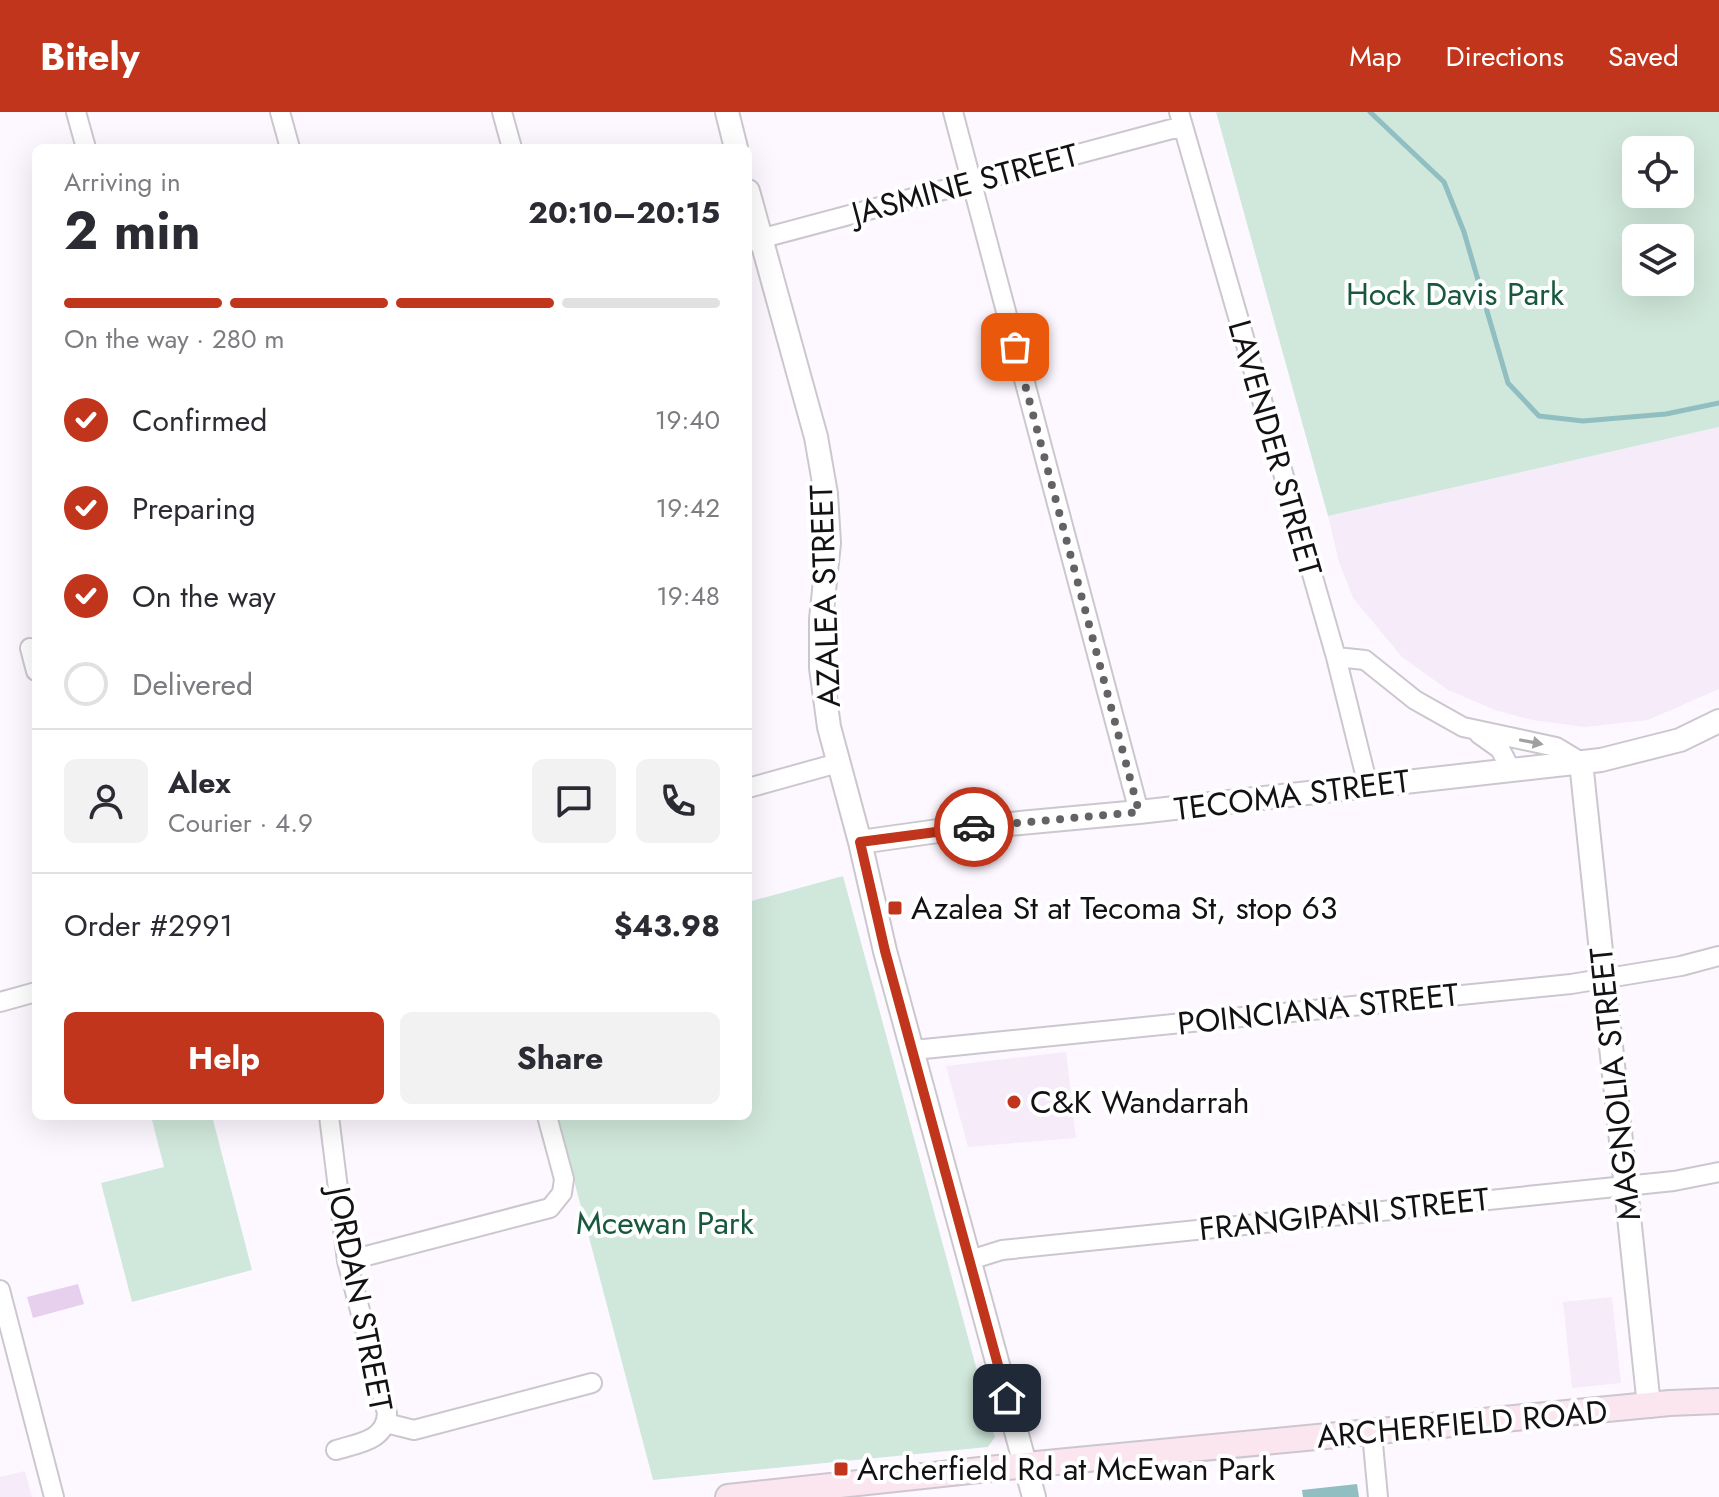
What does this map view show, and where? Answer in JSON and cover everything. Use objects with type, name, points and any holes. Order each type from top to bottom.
[{"type":"main road","name":"ARCHERFIELD ROAD","points":[[1660,1404],[1719,1387]]},
{"type":"main road","name":"ARCHERFIELD ROAD","points":[[728,1497],[1026,1465],[1660,1404],[1719,1401]]},
{"type":"street","points":[[76,112],[85,144]]},
{"type":"street","points":[[280,112],[289,144]]},
{"type":"street","points":[[502,112],[511,144]]},
{"type":"street","points":[[727,112],[735,144]]},
{"type":"street","points":[[953,112],[1139,812]]},
{"type":"street","name":"JASMINE STREET","points":[[754,240],[972,182],[1181,119]]},
{"type":"street","name":"LAVENDER STREET","points":[[1181,119],[1336,657],[1368,786]]},
{"type":"street","name":"AZALEA STREET","points":[[754,240],[816,437],[826,494],[829,543],[821,619],[821,668],[838,763],[885,951],[1034,1497]]},
{"type":"street","points":[[30,648],[32,656]]},
{"type":"street","points":[[1336,657],[1365,660],[1415,700],[1463,727],[1556,747],[1581,762]]},
{"type":"street","name":"TECOMA STREET","points":[[860,842],[945,830],[1139,812],[1581,762],[1680,740],[1719,721]]},
{"type":"street","points":[[1477,732],[1500,749],[1511,770]]},
{"type":"street","name":"MAGNOLIA STREET","points":[[1581,762],[1626,1185],[1660,1404]]},
{"type":"street","points":[[752,787],[838,763]]},
{"type":"street","name":"POINCIANA STREET","points":[[914,1050],[1571,984],[1681,966],[1719,956]]},
{"type":"street","points":[[0,1002],[32,993]]},
{"type":"street","name":"JORDAN STREET","points":[[329,1120],[347,1261],[387,1413],[386,1423],[370,1440],[336,1450]]},
{"type":"street","points":[[347,1261],[550,1208],[562,1193],[564,1179],[548,1120]]},
{"type":"street","name":"FRANGIPANI STREET","points":[[970,1260],[1002,1250],[1674,1181],[1719,1172]]},
{"type":"street","points":[[0,1290],[54,1497]]},
{"type":"street","points":[[386,1423],[414,1430],[592,1383]]},
{"type":"street","points":[[1372,1433],[1378,1497]]},
{"type":"shaded area","points":[[1719,427],[1719,689],[1648,720],[1585,727],[1532,720],[1495,710],[1448,690],[1402,657],[1353,598],[1339,562],[1328,516]]},
{"type":"shaded area","name":"C&K Wandarrah","points":[[1066,1052],[1076,1138],[968,1147],[946,1066]]},
{"type":"shaded area","points":[[1612,1297],[1621,1383],[1572,1388],[1563,1302]]},
{"type":"shaded area","points":[[25,1471],[32,1497],[0,1497],[0,1477]]},
{"type":"green space","name":"Hock Davis Park","points":[[1216,112],[1719,112],[1719,427],[1328,516]]},
{"type":"green space","name":"Mcewan Park","points":[[843,876],[995,1437],[988,1447],[653,1480],[558,1120],[752,1120],[752,901]]},
{"type":"green space","points":[[152,1120],[213,1120],[252,1270],[132,1302],[101,1183],[164,1167]]},
{"type":"water","points":[[1357,1484],[1359,1497],[1303,1497],[1302,1490]]},
{"type":"building","points":[[78,1284],[84,1304],[33,1318],[27,1297]]},
{"type":"waterway","points":[[1370,112],[1444,182],[1464,232],[1508,383],[1539,416],[1583,421],[1666,414],[1719,403]]},
{"type":"way so far","points":[[974,827],[1139,812],[1015,347]]},
{"type":"place","name":"Azalea St at Tecoma St, stop 63","points":[[895,908]]},
{"type":"place","name":"C&K Wandarrah","points":[[1014,1102]]},
{"type":"place","name":"Archerfield Rd at McEwan Park","points":[[841,1469]]},
{"type":"route","points":[[974,827],[860,842],[885,951],[1007,1398]]}]
